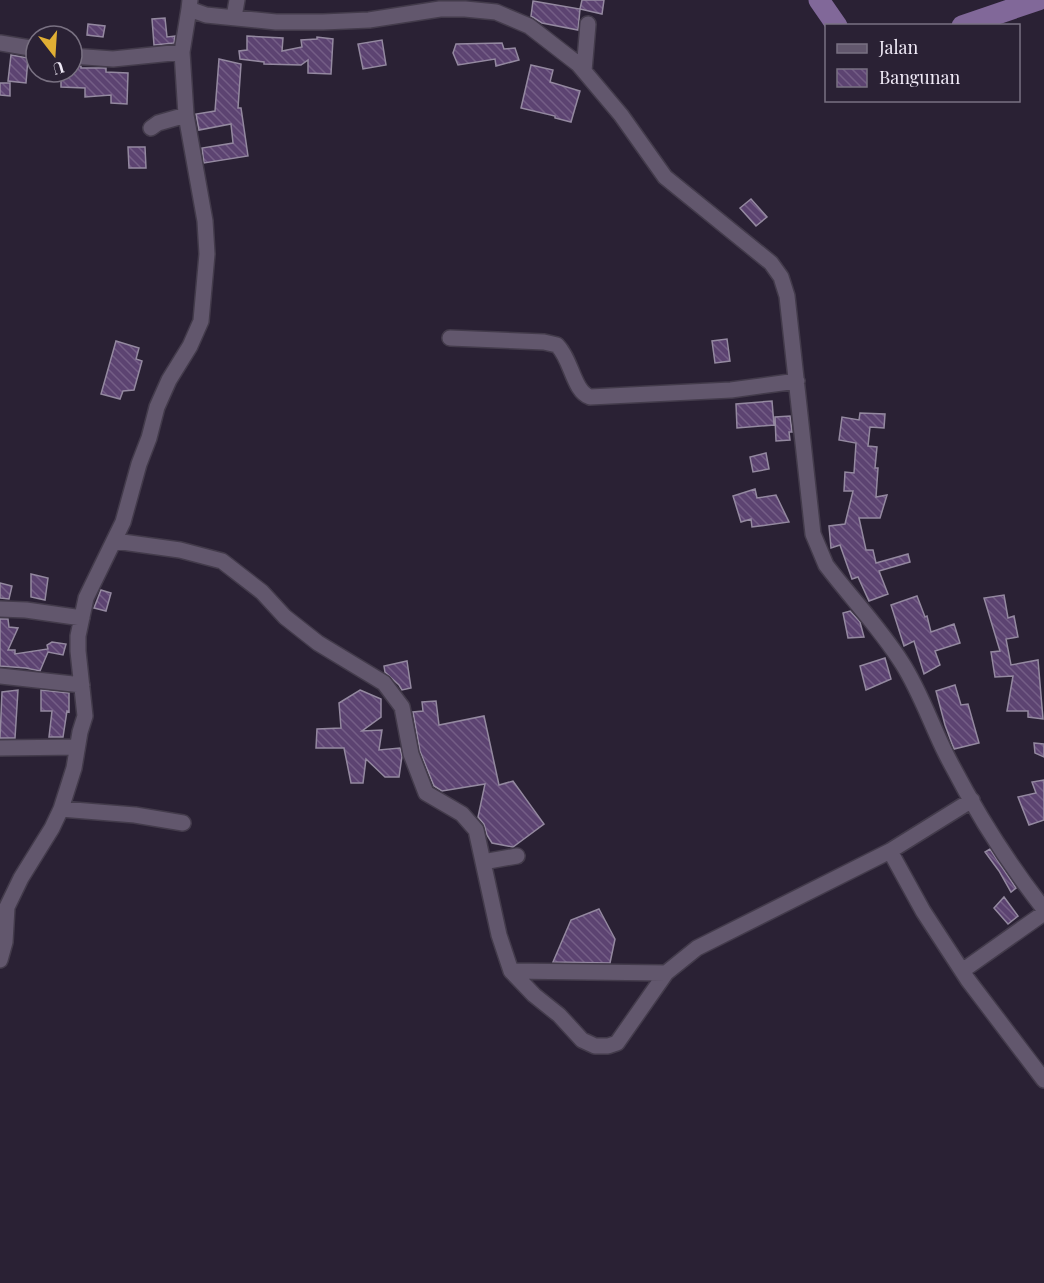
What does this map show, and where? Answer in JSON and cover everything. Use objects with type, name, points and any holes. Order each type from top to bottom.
[{"type":"street","points":[[234,17],[237,0]]},
{"type":"street","points":[[0,960],[5,942],[7,907],[17,885],[46,839],[61,809],[74,768],[85,716],[78,651],[82,618],[92,584],[115,541],[157,407],[201,321],[207,254],[205,221],[186,115],[182,52],[189,4],[206,15],[276,22],[349,22],[441,9],[496,12],[529,26],[578,64],[621,115],[665,177],[771,263],[781,277],[787,296],[813,534],[818,550],[826,565],[903,663],[951,764],[1001,848],[1044,911],[962,971]]},
{"type":"street","points":[[584,71],[588,24]]},
{"type":"street","points":[[0,43],[24,47]]},
{"type":"street","points":[[84,57],[114,58],[182,52]]},
{"type":"street","points":[[151,128],[165,120],[186,115]]},
{"type":"street","points":[[450,338],[544,342],[557,345],[570,363],[582,395],[590,398],[731,390],[797,381]]},
{"type":"street","points":[[115,541],[180,550],[222,561],[262,592],[285,617],[318,643],[384,683],[402,707],[411,754],[426,793],[462,814],[476,830],[499,934],[511,971],[534,995],[559,1015],[582,1040],[596,1046],[608,1046],[617,1042],[666,973],[697,948],[890,851],[972,800]]},
{"type":"street","points":[[0,609],[26,610],[82,618]]},
{"type":"street","points":[[0,676],[81,685]]},
{"type":"street","points":[[0,748],[77,747]]},
{"type":"street","points":[[61,809],[135,815],[183,823]]},
{"type":"street","points":[[890,851],[923,912],[962,971],[1044,1080]]},
{"type":"street","points":[[483,862],[517,856]]},
{"type":"street","points":[[511,971],[666,973]]},
{"type":"building","points":[[582,0],[604,0],[602,14],[580,9]]},
{"type":"building","points":[[533,1],[580,9],[578,30],[542,23],[531,16]]},
{"type":"building","points":[[165,18],[167,37],[175,36],[174,43],[154,45],[152,19]]},
{"type":"building","points":[[88,24],[105,26],[103,37],[87,35]]},
{"type":"building","points":[[247,36],[283,38],[282,51],[302,47],[301,40],[317,39],[317,37],[333,39],[331,74],[308,73],[308,60],[301,65],[264,64],[264,62],[240,59],[239,51],[247,50]]},
{"type":"building","points":[[382,40],[386,65],[363,69],[358,44]]},
{"type":"building","points":[[502,43],[504,49],[515,48],[519,60],[496,66],[495,59],[458,65],[453,53],[456,44]]},
{"type":"building","points":[[11,55],[24,57],[24,83],[8,81]]},
{"type":"building","points":[[219,59],[241,64],[238,108],[241,108],[248,156],[204,163],[202,148],[233,143],[231,124],[199,130],[196,114],[215,111]]},
{"type":"building","points":[[531,65],[553,70],[550,82],[580,91],[571,122],[521,108]]},
{"type":"building","points":[[84,68],[106,68],[106,72],[128,73],[127,104],[111,103],[111,95],[85,97],[85,88],[61,87],[61,84],[84,84]]},
{"type":"building","points":[[0,83],[10,83],[10,96],[0,95]]},
{"type":"building","points":[[128,147],[145,147],[146,168],[129,168]]},
{"type":"building","points":[[751,199],[767,217],[756,226],[740,208]]},
{"type":"building","points":[[727,339],[730,361],[715,363],[712,341]]},
{"type":"building","points":[[116,341],[139,348],[136,359],[142,361],[134,390],[123,391],[120,399],[101,394]]},
{"type":"building","points":[[772,401],[774,425],[737,428],[736,404]]},
{"type":"building","points":[[860,413],[885,414],[884,428],[870,427],[868,446],[877,447],[876,497],[887,495],[880,518],[859,518],[866,550],[873,550],[876,563],[908,554],[910,562],[879,571],[888,594],[869,601],[858,577],[852,579],[840,545],[831,548],[829,526],[845,524],[853,491],[844,491],[845,472],[854,473],[856,443],[839,440],[842,417],[859,420]]},
{"type":"building","points":[[790,416],[792,432],[789,432],[790,440],[776,441],[775,417]]},
{"type":"building","points":[[766,453],[769,469],[753,472],[750,457]]},
{"type":"building","points":[[755,489],[757,498],[776,495],[789,522],[752,527],[751,519],[741,522],[733,496]]},
{"type":"building","points":[[31,574],[48,578],[45,600],[31,597]]},
{"type":"building","points":[[0,583],[12,586],[9,599],[0,598]]},
{"type":"building","points":[[101,590],[111,593],[106,611],[94,608]]},
{"type":"building","points":[[1004,595],[1008,618],[1014,616],[1018,637],[1006,639],[1011,665],[1038,660],[1043,719],[1028,717],[1028,711],[1007,711],[1013,676],[995,677],[991,652],[1000,651],[984,598]]},
{"type":"building","points":[[917,596],[925,617],[927,616],[931,632],[954,624],[960,643],[935,651],[940,665],[924,674],[914,641],[904,646],[891,605]]},
{"type":"building","points":[[850,611],[860,622],[864,637],[848,638],[843,613]]},
{"type":"building","points":[[0,619],[8,619],[9,627],[18,628],[8,650],[15,650],[15,654],[48,649],[47,645],[52,642],[66,644],[63,655],[48,652],[40,671],[0,666]]},
{"type":"building","points":[[885,658],[891,679],[866,690],[860,666]]},
{"type":"building","points":[[407,661],[411,688],[402,690],[385,672],[384,666]]},
{"type":"building","points":[[955,685],[961,705],[968,704],[979,743],[954,749],[936,691]]},
{"type":"building","points":[[18,690],[15,738],[0,738],[2,692]]},
{"type":"building","points":[[41,690],[69,693],[69,712],[67,711],[63,737],[49,737],[52,711],[41,711]]},
{"type":"building","points":[[360,690],[381,699],[381,717],[362,731],[382,730],[379,750],[400,748],[402,756],[399,777],[385,777],[366,759],[363,783],[351,783],[344,748],[316,748],[317,729],[341,728],[339,703]]},
{"type":"building","points":[[436,701],[439,725],[484,716],[499,785],[513,781],[544,824],[513,847],[492,843],[484,824],[478,817],[485,784],[442,791],[434,786],[420,751],[413,712],[423,711],[422,702]]},
{"type":"building","points":[[1034,743],[1044,744],[1044,757],[1035,753]]},
{"type":"building","points":[[1044,780],[1044,820],[1029,825],[1018,797],[1036,793],[1032,782]]},
{"type":"building","points":[[990,849],[1016,888],[1011,892],[985,852]]},
{"type":"building","points":[[1004,897],[1018,916],[1008,924],[994,908]]},
{"type":"building","points":[[599,909],[615,939],[610,963],[553,962],[571,920]]},
{"type":"waterway","points":[[819,0],[836,24]]},
{"type":"waterway","points":[[968,24],[1038,0]]}]
